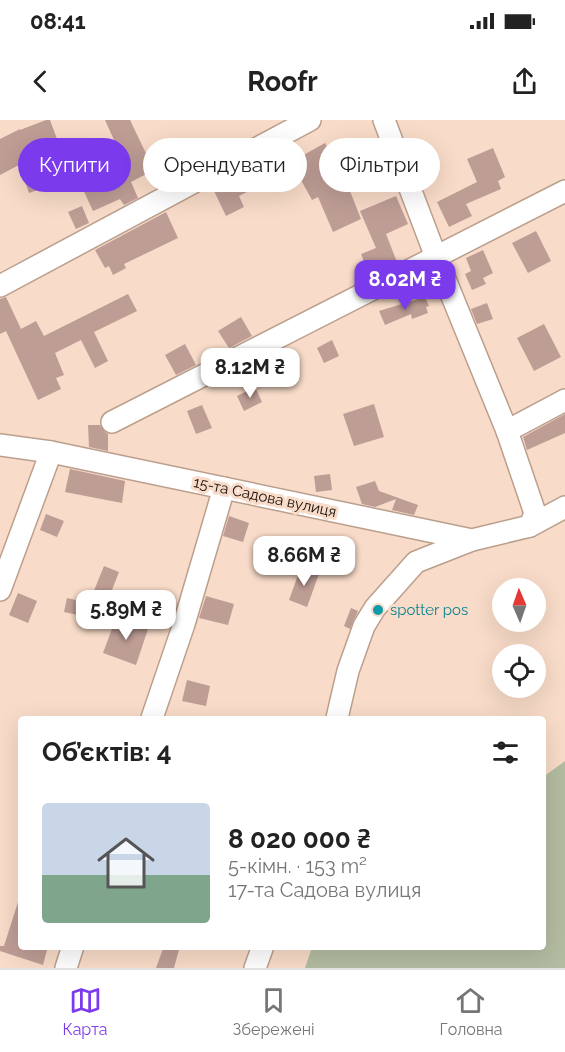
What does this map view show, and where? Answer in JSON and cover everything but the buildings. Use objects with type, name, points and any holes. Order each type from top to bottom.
[{"type":"street","points":[[0,286],[310,120]]},
{"type":"street","points":[[384,120],[436,257],[507,431],[535,513],[530,525]]},
{"type":"street","points":[[112,422],[565,191]]},
{"type":"street","points":[[507,431],[565,400]]},
{"type":"street","name":"15-та Садова вулиця","points":[[0,445],[51,453],[472,540],[530,525],[565,507]]},
{"type":"street","points":[[0,590],[51,453]]},
{"type":"street","points":[[153,716],[184,624],[224,488]]},
{"type":"street","points":[[337,716],[348,671],[364,626],[375,608],[416,562],[472,540]]},
{"type":"street","points":[[66,968],[72,950]]},
{"type":"street","points":[[255,968],[262,950]]},
{"type":"green space","points":[[565,761],[565,968],[305,968],[311,950],[546,950],[546,775]]},
{"type":"place","name":"spotter pos","points":[[378,610]]}]
